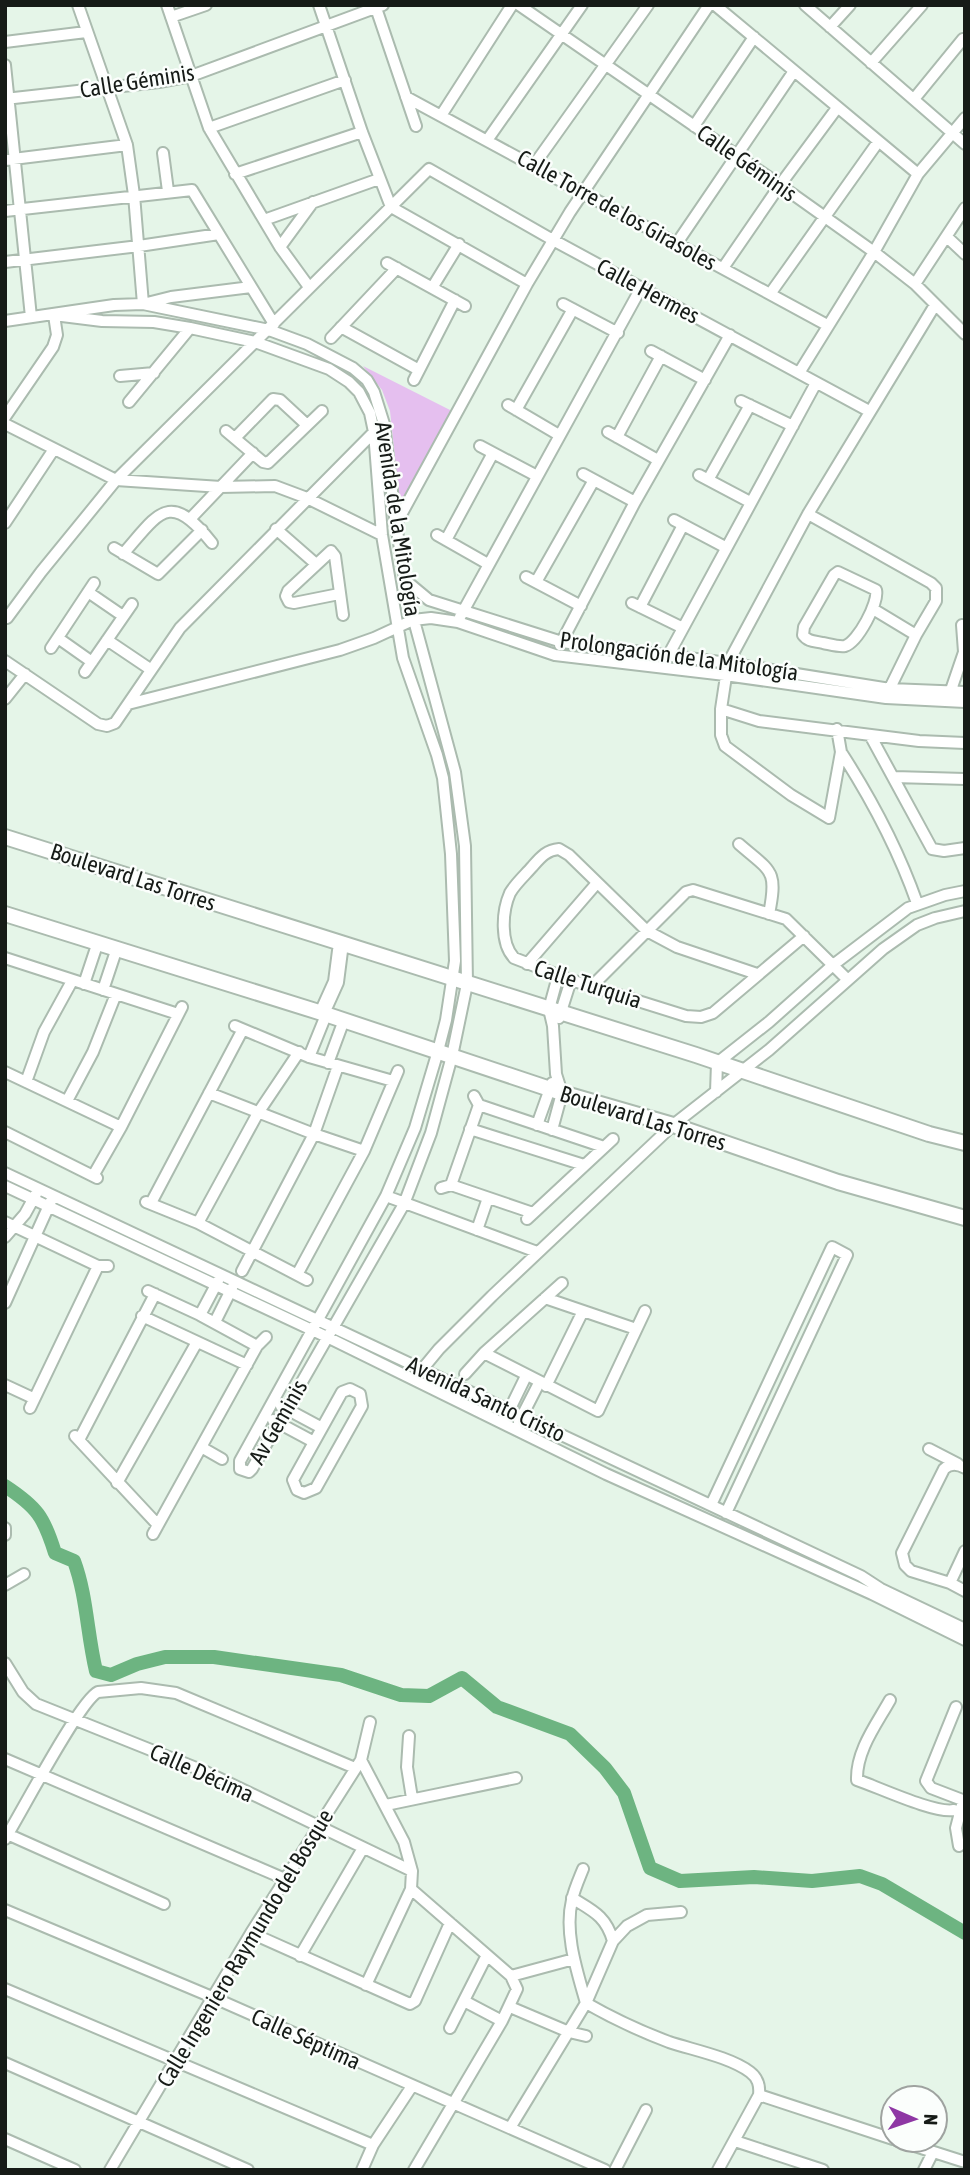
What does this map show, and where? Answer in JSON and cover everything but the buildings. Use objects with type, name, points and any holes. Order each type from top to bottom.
[{"type":"main road","name":"Boulevard Las Torres","points":[[5,837],[460,981],[555,1016],[717,1063],[929,1134],[965,1143]]},
{"type":"main road","name":"Boulevard Las Torres","points":[[5,914],[344,1020],[555,1091],[673,1125],[838,1182],[965,1218]]},
{"type":"main road","points":[[324,1014],[336,982],[341,943]]},
{"type":"street","points":[[78,5],[127,145],[143,304],[171,297],[251,287]]},
{"type":"street","points":[[167,5],[209,128],[280,247],[309,287]]},
{"type":"street","points":[[171,17],[206,5]]},
{"type":"street","points":[[319,5],[362,132],[391,206],[527,284]]},
{"type":"street","points":[[442,114],[512,5]]},
{"type":"street","name":"Calle Géminis","points":[[519,5],[874,252],[915,284],[965,334]]},
{"type":"street","points":[[488,139],[582,5]]},
{"type":"street","points":[[534,164],[607,66],[648,5]]},
{"type":"street","points":[[396,525],[553,240],[709,5]]},
{"type":"street","points":[[715,5],[918,174]]},
{"type":"street","points":[[805,5],[965,144]]},
{"type":"street","points":[[830,27],[850,5]]},
{"type":"street","points":[[871,63],[922,5]]},
{"type":"street","points":[[379,6],[416,126]]},
{"type":"street","name":"Calle Géminis","points":[[6,99],[191,76],[379,6]]},
{"type":"street","points":[[5,43],[86,32]]},
{"type":"street","points":[[694,126],[754,37]]},
{"type":"street","points":[[914,99],[963,39]]},
{"type":"street","points":[[5,65],[9,160],[19,210],[31,317]]},
{"type":"street","points":[[677,243],[794,71]]},
{"type":"street","points":[[209,128],[345,79]]},
{"type":"street","name":"Calle Torre de los Girasoles","points":[[406,97],[442,114],[827,325]]},
{"type":"street","points":[[723,268],[837,108]]},
{"type":"street","points":[[799,373],[874,252],[918,174],[965,118]]},
{"type":"street","points":[[235,174],[362,132]]},
{"type":"street","points":[[770,294],[878,142]]},
{"type":"street","points":[[9,160],[127,145]]},
{"type":"street","points":[[163,153],[168,191]]},
{"type":"street","name":"Calle Hermes","points":[[391,206],[429,169],[553,240],[869,411]]},
{"type":"street","points":[[264,220],[379,179]]},
{"type":"street","points":[[5,211],[192,190],[272,327]]},
{"type":"street","points":[[280,247],[313,202]]},
{"type":"street","points":[[7,618],[116,480],[391,206]]},
{"type":"street","points":[[915,284],[965,208]]},
{"type":"street","points":[[5,262],[219,234]]},
{"type":"street","points":[[947,237],[965,254]]},
{"type":"street","points":[[432,288],[459,244]]},
{"type":"street","points":[[341,327],[416,375],[460,303],[387,263]]},
{"type":"street","points":[[331,338],[397,268]]},
{"type":"street","points":[[458,622],[641,288]]},
{"type":"street","name":"Avenida de la Mitología","points":[[5,321],[114,305],[143,304],[272,327],[353,368],[367,380],[374,392],[384,424],[396,525],[413,620],[455,772],[465,846],[460,981]]},
{"type":"street","points":[[837,729],[841,752],[829,818],[731,751],[721,736],[721,709],[727,663],[808,514],[935,305]]},
{"type":"street","points":[[559,435],[512,408],[568,307],[618,332]]},
{"type":"street","points":[[5,417],[53,347],[57,335],[54,315]]},
{"type":"street","name":"Avenida de la Mitología","points":[[54,315],[191,328],[255,342],[329,369],[359,392],[370,413],[374,432],[382,535],[403,658],[443,778],[455,918],[455,961],[460,981]]},
{"type":"street","points":[[129,402],[191,328]]},
{"type":"street","points":[[555,655],[635,502],[730,335]]},
{"type":"street","points":[[658,460],[612,435],[656,354],[705,380]]},
{"type":"street","points":[[138,390],[120,379],[120,376],[154,373]]},
{"type":"street","points":[[669,654],[816,383]]},
{"type":"street","points":[[307,425],[280,400],[273,399],[230,435],[263,462],[268,463],[322,411]]},
{"type":"street","points":[[750,502],[704,478],[745,403],[793,426]]},
{"type":"street","points":[[5,424],[116,480]]},
{"type":"street","points":[[5,661],[98,724],[107,726],[115,723],[180,628],[307,498],[384,424]]},
{"type":"street","points":[[480,446],[537,476]]},
{"type":"street","points":[[5,523],[54,449]]},
{"type":"street","points":[[191,518],[253,453]]},
{"type":"street","points":[[488,564],[441,538],[493,453]]},
{"type":"street","points":[[583,474],[635,502]]},
{"type":"street","name":"Avenida de la Mitología","points":[[116,480],[221,487],[275,486],[307,498],[382,535]]},
{"type":"street","points":[[581,606],[531,579],[594,480]]},
{"type":"street","points":[[202,530],[158,574],[118,551],[162,513],[176,512],[191,518],[202,530],[212,543]]},
{"type":"street","points":[[808,514],[932,583],[936,588],[937,596],[888,694]]},
{"type":"street","points":[[682,628],[636,605],[679,522],[725,547]]},
{"type":"street","points":[[276,529],[316,564]]},
{"type":"street","points":[[339,594],[294,603],[287,600],[288,591],[329,552],[334,553],[342,615]]},
{"type":"street","points":[[838,572],[876,590],[873,609],[857,635],[844,646],[807,640],[803,635],[804,627],[838,572]]},
{"type":"street","name":"Prolongación de la Mitología","points":[[405,580],[429,600],[562,642],[727,663],[888,694],[951,690],[965,692]]},
{"type":"street","points":[[51,648],[91,588],[123,616]]},
{"type":"street","points":[[85,672],[132,604]]},
{"type":"street","points":[[873,609],[916,635]]},
{"type":"street","name":"Prolongación de la Mitología","points":[[128,704],[340,650],[374,638],[398,625],[431,618],[458,622],[555,655],[965,702]]},
{"type":"street","points":[[951,690],[964,652],[962,625]]},
{"type":"street","points":[[58,638],[92,662]]},
{"type":"street","points":[[107,640],[150,669]]},
{"type":"street","points":[[5,699],[25,674]]},
{"type":"street","points":[[721,709],[758,721],[919,741],[965,743]]},
{"type":"street","points":[[870,735],[932,849],[944,851],[965,848]]},
{"type":"street","points":[[841,752],[888,832],[917,903]]},
{"type":"street","points":[[894,777],[963,783]]},
{"type":"street","points":[[739,844],[764,865],[774,878],[769,914]]},
{"type":"street","name":"Calle Turquia","points":[[551,849],[564,851],[647,931],[677,947],[757,975],[713,1013],[701,1017],[686,1016],[558,976],[514,958],[505,942],[506,909],[511,891],[545,853],[551,849]]},
{"type":"street","points":[[527,964],[597,883]]},
{"type":"street","points":[[591,987],[686,892],[693,890],[786,919],[848,980]]},
{"type":"street","points":[[716,1092],[717,1063],[872,933],[917,903],[965,891]]},
{"type":"street","points":[[415,1381],[422,1369],[537,1252],[673,1125],[742,1072],[883,949],[917,925],[965,911]]},
{"type":"street","points":[[757,975],[804,936]]},
{"type":"street","points":[[84,984],[98,942]]},
{"type":"street","points":[[103,990],[117,948]]},
{"type":"street","points":[[5,958],[72,981],[180,1010],[95,1177],[5,1132]]},
{"type":"street","points":[[552,1130],[558,976]]},
{"type":"street","points":[[555,1016],[571,980]]},
{"type":"street","points":[[26,1082],[44,1032],[72,981]]},
{"type":"street","name":"Av Geminis","points":[[445,1053],[386,1196],[240,1461],[242,1471],[248,1472],[252,1469],[404,1204],[430,1133],[445,1053],[446,1020],[460,981]]},
{"type":"street","points":[[67,1101],[93,1052],[116,994]]},
{"type":"street","points":[[198,1223],[258,1113],[304,1054],[324,1014]]},
{"type":"street","points":[[242,1271],[314,1134],[344,1020]]},
{"type":"street","points":[[239,1028],[304,1054],[333,1064],[395,1076],[364,1151],[303,1276],[198,1223],[148,1202],[209,1093],[239,1028]]},
{"type":"street","points":[[5,1072],[121,1128]]},
{"type":"street","points":[[537,1125],[555,1091]]},
{"type":"street","points":[[209,1093],[364,1151]]},
{"type":"street","points":[[476,1100],[537,1125],[608,1143],[530,1216],[488,1198],[446,1186],[470,1129],[476,1100]]},
{"type":"street","points":[[470,1129],[584,1166]]},
{"type":"street","name":"Avenida Santo Cristo","points":[[5,1173],[36,1194],[329,1332],[422,1369],[861,1576],[881,1589],[965,1629]]},
{"type":"street","name":"Avenida Santo Cristo","points":[[5,1186],[36,1194]]},
{"type":"street","points":[[5,1237],[11,1224],[36,1194]]},
{"type":"street","points":[[386,1196],[537,1252]]},
{"type":"street","points":[[477,1230],[488,1198]]},
{"type":"street","points":[[5,1303],[51,1201]]},
{"type":"street","points":[[5,1385],[32,1403],[103,1266],[11,1224]]},
{"type":"street","points":[[711,1506],[832,1247],[847,1255],[726,1513]]},
{"type":"street","points":[[200,1315],[218,1280]]},
{"type":"street","points":[[465,1374],[484,1353],[562,1283]]},
{"type":"street","points":[[215,1322],[232,1287]]},
{"type":"street","points":[[257,1346],[215,1322],[151,1293],[142,1316],[77,1438],[155,1529],[257,1346],[266,1337]]},
{"type":"street","points":[[545,1298],[636,1329]]},
{"type":"street","points":[[515,1430],[583,1311]]},
{"type":"street","points":[[484,1353],[598,1410],[645,1311]]},
{"type":"street","points":[[142,1316],[247,1365]]},
{"type":"street","name":"Avenida Santo Cristo","points":[[329,1332],[415,1381],[502,1424],[872,1594],[965,1640]]},
{"type":"street","points":[[117,1483],[197,1342]]},
{"type":"street","points":[[502,1424],[526,1376]]},
{"type":"street","points":[[351,1389],[360,1394],[362,1406],[316,1489],[304,1493],[297,1490],[293,1480],[314,1442],[342,1392],[351,1389]]},
{"type":"street","points":[[272,1401],[322,1428]]},
{"type":"street","points":[[265,1415],[314,1442]]},
{"type":"street","points":[[201,1447],[222,1459]]},
{"type":"street","points":[[929,1449],[962,1466]]},
{"type":"street","points":[[962,1466],[947,1466],[940,1475],[902,1553],[905,1565],[911,1571],[950,1583],[965,1591]]},
{"type":"street","points":[[5,1528],[5,1535]]},
{"type":"street","points":[[950,1583],[965,1551]]},
{"type":"street","points":[[5,1584],[24,1574]]},
{"type":"street","name":"Calle Décima","points":[[5,1663],[28,1698],[206,1772],[412,1871]]},
{"type":"street","points":[[164,1904],[6,1836],[93,1695],[141,1688],[176,1693],[358,1764],[386,1805],[404,1842],[412,1871],[411,1889],[366,1985]]},
{"type":"street","points":[[890,1700],[863,1749],[857,1766],[857,1780],[962,1804]]},
{"type":"street","points":[[956,1707],[926,1781],[929,1796],[948,1811],[962,1804]]},
{"type":"street","name":"Calle Ingeniero Raymundo del Bosque","points":[[110,2170],[251,1933],[358,1764],[370,1722]]},
{"type":"street","points":[[409,1736],[407,1772],[412,1798]]},
{"type":"street","points":[[5,1759],[285,1879]]},
{"type":"street","points":[[386,1805],[516,1778]]},
{"type":"street","points":[[962,1804],[956,1828],[959,1846],[965,1832]]},
{"type":"street","points":[[300,1956],[363,1847]]},
{"type":"street","points":[[583,1869],[572,1898],[570,1913],[574,1959],[586,2003],[617,2021],[736,2064],[758,2081],[759,2095],[718,2170]]},
{"type":"street","points":[[411,1889],[511,1976],[517,1993],[418,2169]]},
{"type":"street","points":[[572,1898],[603,1919],[609,1927],[613,1941]]},
{"type":"street","name":"Calle Séptima","points":[[5,1910],[212,1997],[606,2170]]},
{"type":"street","points":[[510,2128],[586,2003],[613,1941],[626,1926],[637,1919],[660,1913],[681,1912]]},
{"type":"street","points":[[251,1933],[408,2004],[415,2001],[450,1923]]},
{"type":"street","points":[[450,2028],[486,1957]]},
{"type":"street","points":[[511,1976],[574,1959]]},
{"type":"street","points":[[5,1989],[373,2145]]},
{"type":"street","points":[[464,2001],[502,2021]]},
{"type":"street","points":[[510,2007],[569,2032],[586,2036]]},
{"type":"street","points":[[5,2063],[248,2170]]},
{"type":"street","points":[[362,2170],[373,2145],[412,2085]]},
{"type":"street","points":[[759,2095],[879,2135]]},
{"type":"street","points":[[615,2170],[646,2110]]},
{"type":"street","points":[[5,2139],[75,2170]]},
{"type":"street","points":[[735,2141],[823,2170]]},
{"type":"street","points":[[924,2170],[932,2154]]},
{"type":"street","points":[[939,2154],[965,2162]]},
{"type":"shaded area","points":[[363,366],[452,411],[400,503],[390,411],[382,390]]},
{"type":"waterway","points":[[5,1486],[25,1500],[38,1514],[55,1553],[74,1561],[82,1588],[96,1671],[111,1675],[137,1664],[165,1657],[214,1657],[341,1675],[401,1695],[429,1696],[462,1678],[497,1707],[570,1734],[605,1768],[624,1793],[650,1868],[680,1881],[754,1877],[812,1881],[860,1876],[882,1884],[965,1933]]}]
